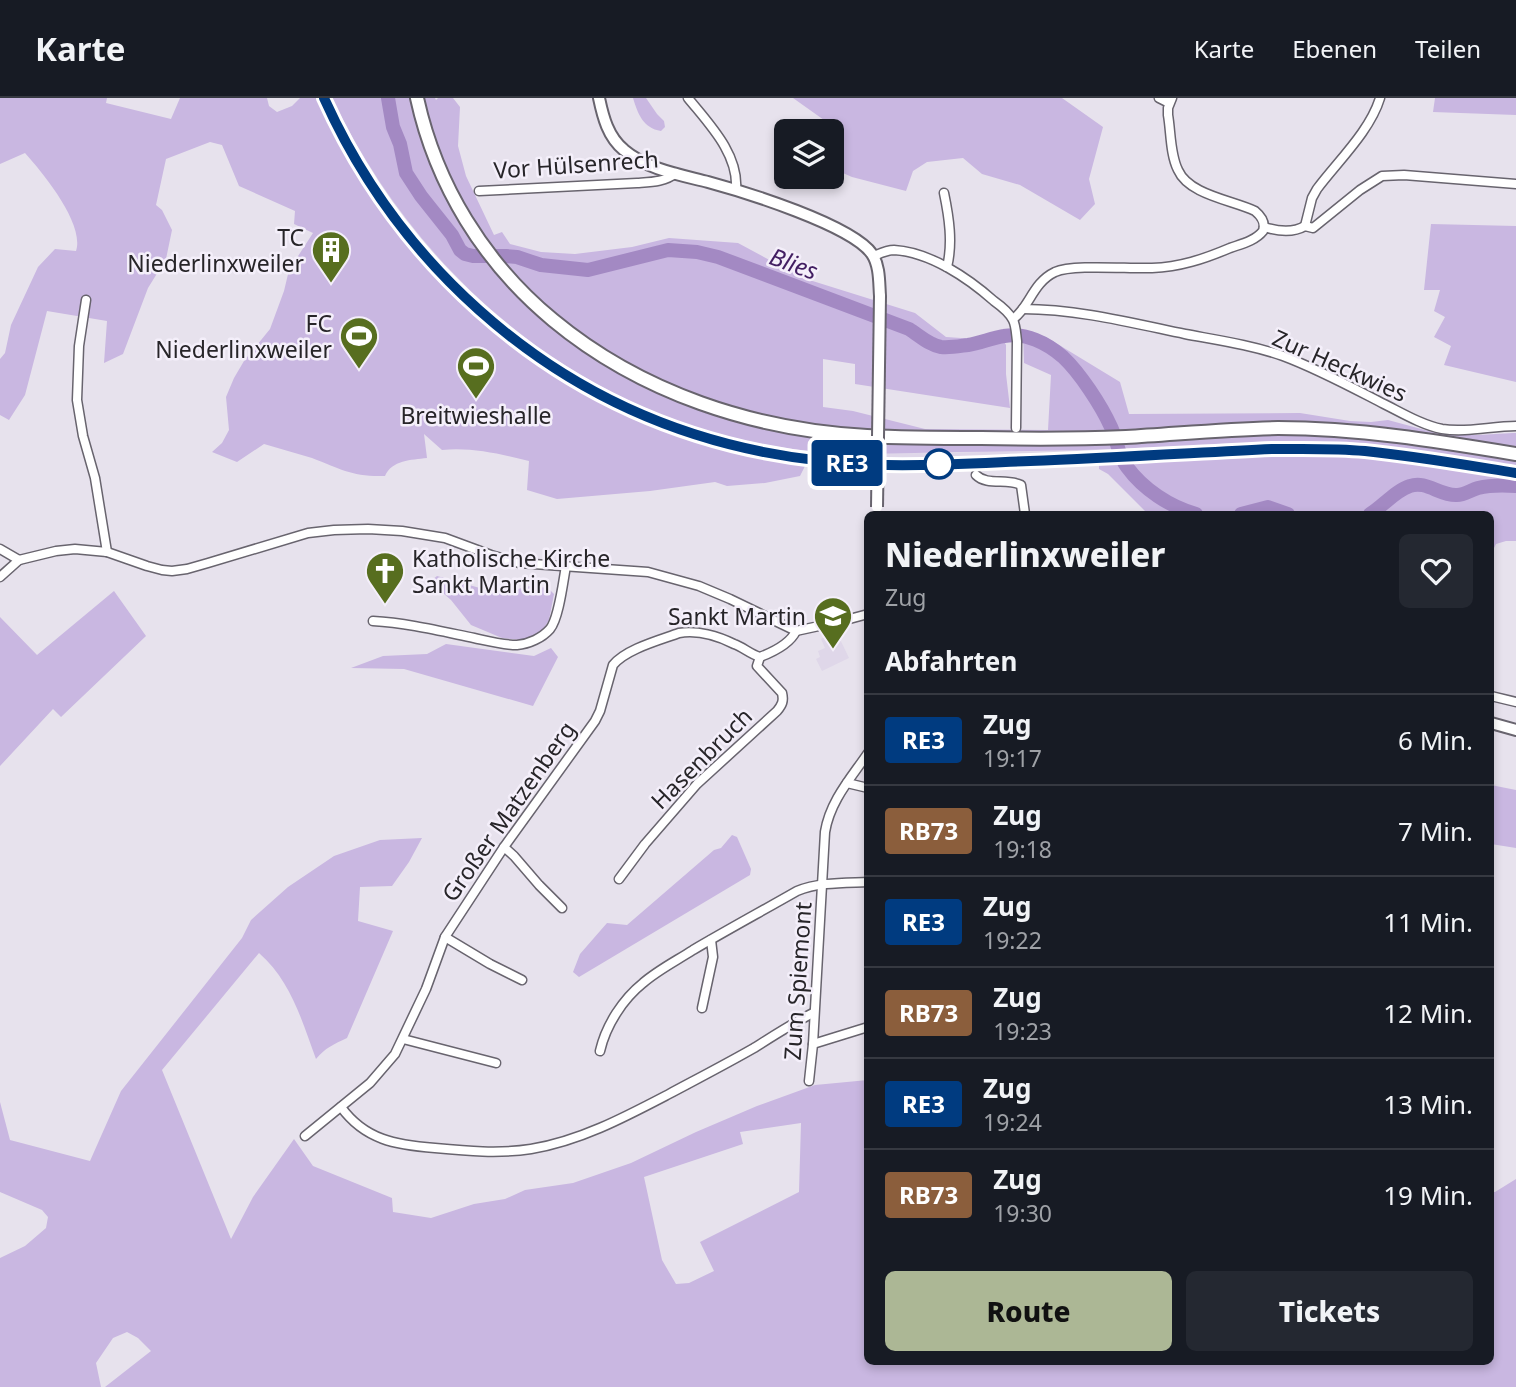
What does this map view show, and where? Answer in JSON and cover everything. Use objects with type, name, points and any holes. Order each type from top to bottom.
[{"type":"highway","points":[[417,98],[425,130],[442,175],[468,224],[484,250],[519,290],[539,309],[592,349],[659,386],[734,414],[811,430],[865,436],[926,438],[1101,438],[1275,428],[1332,429],[1387,434],[1516,454]]},
{"type":"highway","points":[[424,98],[433,138],[468,224]]},
{"type":"main road","points":[[599,98],[607,128],[624,150],[639,160],[736,190],[815,219],[859,241],[874,256],[880,296],[879,511]]},
{"type":"main road","points":[[1494,724],[1516,730]]},
{"type":"street","points":[[688,98],[720,136],[734,170],[736,190]]},
{"type":"street","points":[[1013,319],[1023,309],[1035,288],[1055,272],[1076,268],[1155,268],[1190,263],[1260,235],[1264,227],[1261,216],[1255,211],[1208,194],[1182,177],[1174,160],[1168,115],[1170,101],[1159,98]]},
{"type":"street","points":[[1264,227],[1287,231],[1299,230],[1305,226],[1317,189],[1364,130],[1380,98]]},
{"type":"street","name":"Vor Hülsenrech","points":[[479,191],[637,183],[663,180],[676,173]]},
{"type":"street","points":[[1305,226],[1313,228],[1382,176],[1404,175],[1516,184]]},
{"type":"street","points":[[944,193],[950,222],[947,267]]},
{"type":"street","points":[[874,256],[889,251],[906,252],[947,267],[985,293],[1013,319],[1017,341],[1016,428]]},
{"type":"street","points":[[86,300],[79,346],[77,400],[83,436],[95,478],[107,552]]},
{"type":"street","name":"Zur Heckwies","points":[[1023,309],[1110,318],[1251,347],[1312,368],[1438,428],[1466,430],[1516,426]]},
{"type":"street","points":[[976,475],[984,481],[1019,483],[1025,511]]},
{"type":"street","points":[[0,578],[19,560],[65,550],[107,552],[147,566],[172,571],[187,569],[308,533],[368,529],[445,538],[516,562],[648,572],[699,586],[796,631],[864,615]]},
{"type":"street","points":[[0,550],[19,560]]},
{"type":"street","points":[[373,621],[418,625],[500,643],[516,645],[530,642],[542,636],[555,621],[566,566]]},
{"type":"street","points":[[758,661],[790,640],[796,631]]},
{"type":"street","name":"Großer Matzenberg","points":[[305,1136],[378,1074],[395,1054],[426,989],[445,937],[504,847],[595,721],[617,659],[686,632],[735,644],[758,661]]},
{"type":"street","name":"Hasenbruch","points":[[618,879],[697,784],[782,705],[782,692],[758,661]]},
{"type":"street","points":[[1494,697],[1516,702]]},
{"type":"street","name":"Zum Spiemont","points":[[809,1081],[827,820],[836,798],[864,759]]},
{"type":"street","points":[[847,783],[864,787]]},
{"type":"street","points":[[504,847],[562,908]]},
{"type":"street","points":[[600,1051],[613,1019],[642,983],[711,940],[810,885],[864,881]]},
{"type":"street","points":[[445,937],[522,980]]},
{"type":"street","points":[[702,1009],[713,957],[711,940]]},
{"type":"street","points":[[341,1107],[357,1126],[371,1135],[393,1142],[494,1151],[555,1144],[589,1133],[624,1117],[700,1078],[813,1013]]},
{"type":"street","points":[[813,1044],[864,1028]]},
{"type":"street","points":[[403,1039],[496,1063]]},
{"type":"shaded area","points":[[0,98],[107,98],[106,103],[171,119],[180,98],[267,98],[269,106],[277,112],[292,106],[300,98],[319,98],[353,164],[382,209],[416,251],[452,291],[492,327],[535,360],[580,389],[628,414],[677,434],[741,451],[807,462],[800,476],[765,483],[727,486],[715,482],[557,499],[527,490],[529,461],[475,450],[442,450],[424,434],[427,458],[397,464],[385,476],[355,474],[264,444],[237,462],[212,452],[222,443],[229,430],[226,397],[234,378],[270,329],[289,270],[313,233],[294,224],[295,211],[239,186],[222,145],[210,142],[166,159],[156,205],[162,210],[172,230],[166,259],[148,288],[123,354],[104,363],[107,321],[47,311],[25,395],[9,420],[0,415],[0,359],[5,353],[11,325],[38,267],[55,249],[76,251],[77,240],[69,213],[61,199],[25,153],[0,164]]},
{"type":"shaded area","points":[[319,98],[332,98],[363,158],[411,227],[463,285],[507,325],[579,375],[681,423],[773,446],[859,454],[1055,451],[1272,442],[1364,444],[1516,466],[1516,476],[1416,460],[1322,452],[1139,458],[1015,469],[897,472],[771,457],[677,434],[573,385],[500,334],[455,294],[402,234],[377,200],[353,164]]},
{"type":"shaded area","points":[[332,98],[453,98],[460,107],[458,146],[466,176],[494,235],[502,232],[510,244],[541,252],[575,254],[632,247],[669,238],[738,243],[803,278],[915,313],[946,337],[976,339],[995,333],[1006,345],[1010,408],[855,384],[855,364],[823,359],[823,407],[853,411],[925,429],[1048,430],[1051,375],[1024,363],[1023,331],[1046,337],[1120,382],[1129,414],[1300,413],[1350,421],[1388,420],[1436,433],[1516,433],[1516,466],[1396,448],[1324,442],[865,454],[810,451],[732,437],[658,413],[589,380],[525,338],[467,287],[415,230],[370,167]]},
{"type":"shaded area","points":[[633,98],[646,98],[664,121],[665,127],[661,131],[650,127],[639,115]]},
{"type":"shaded area","points":[[793,98],[1062,98],[1103,127],[1089,179],[1095,204],[1080,220],[1020,185],[982,174],[963,158],[927,162],[913,171],[906,191],[852,177],[844,174],[844,119],[823,119]]},
{"type":"shaded area","points":[[1435,98],[1516,98],[1516,115],[1433,112]]},
{"type":"shaded area","points":[[1431,224],[1516,226],[1516,382],[1444,365],[1451,346],[1434,337],[1445,317],[1434,311],[1440,290],[1424,290]]},
{"type":"shaded area","points":[[1272,452],[1363,454],[1516,476],[1516,541],[1496,544],[1494,548],[1494,511],[1145,511],[1108,474],[1099,469],[1099,462]]},
{"type":"shaded area","points":[[437,576],[487,590],[510,591],[530,586],[548,588],[554,594],[549,620],[535,635],[521,640],[502,638],[471,625],[451,600],[436,587],[432,580]]},
{"type":"shaded area","points":[[114,591],[146,636],[61,717],[53,709],[0,766],[0,617],[37,655]]},
{"type":"shaded area","name":"Sankt Martin","points":[[836,631],[849,658],[822,671],[816,659],[820,657],[818,651],[825,648],[821,639]]},
{"type":"shaded area","points":[[446,644],[534,656],[551,648],[558,657],[533,706],[404,669],[351,668],[383,656],[427,654]]},
{"type":"shaded area","points":[[1494,786],[1516,790],[1516,848],[1494,844]]},
{"type":"shaded area","points":[[732,835],[737,837],[751,869],[750,875],[579,977],[573,972],[580,954],[607,923],[627,925],[714,850],[721,848]]},
{"type":"shaded area","points":[[422,838],[392,886],[360,887],[358,921],[393,931],[347,1038],[326,1049],[316,1059],[287,989],[259,953],[162,1070],[231,1239],[253,1197],[294,1139],[313,1166],[392,1198],[393,1212],[431,1218],[474,1204],[505,1199],[525,1190],[573,1183],[631,1163],[757,1106],[815,1085],[864,1080],[864,1365],[1494,1365],[1494,1192],[1516,1179],[1516,1387],[105,1387],[151,1351],[138,1338],[127,1332],[113,1338],[96,1363],[101,1387],[0,1387],[0,1258],[25,1246],[46,1228],[48,1217],[42,1210],[0,1192],[0,1102],[10,1140],[90,1161],[121,1091],[242,938],[251,920],[288,887],[334,856],[380,840]],"holes":[[[801,1123],[799,1192],[700,1242],[714,1271],[689,1283],[676,1284],[662,1260],[644,1177],[743,1144],[740,1132]]]},
{"type":"waterway","name":"Blies","points":[[388,98],[406,173],[465,254],[517,257],[541,265],[588,270],[668,250],[697,252],[718,257],[909,329],[937,346],[968,345],[1012,335],[1035,340],[1063,357],[1083,380],[1107,418],[1122,458],[1133,475],[1158,496],[1187,511]]},
{"type":"waterway","name":"Blies","points":[[1374,511],[1410,486],[1427,486],[1451,495],[1487,486],[1516,486]]},
{"type":"waterway","name":"Blies","points":[[1253,511],[1268,507],[1279,511]]},
{"type":"railway","points":[[324,98],[354,157],[390,212],[432,263],[479,310],[523,346],[569,377],[618,404],[668,425],[720,442],[774,454],[830,462],[887,465],[1272,449],[1342,449],[1403,455],[1516,473]]},
{"type":"train","name":"RE3","points":[[324,98],[352,154],[380,198],[405,232],[458,291],[502,331],[575,381],[653,421],[679,430],[772,453],[860,464],[957,464],[1322,449],[1416,457],[1516,473]]},
{"type":"place","name":"TC Niederlinxweiler","points":[[331,284]]},
{"type":"place","name":"FC Niederlinxweiler","points":[[359,370]]},
{"type":"place","name":"Breitwieshalle","points":[[476,400]]},
{"type":"place","name":"Katholische Kirche Sankt Martin","points":[[385,605]]},
{"type":"place","name":"Sankt Martin","points":[[833,650]]}]
